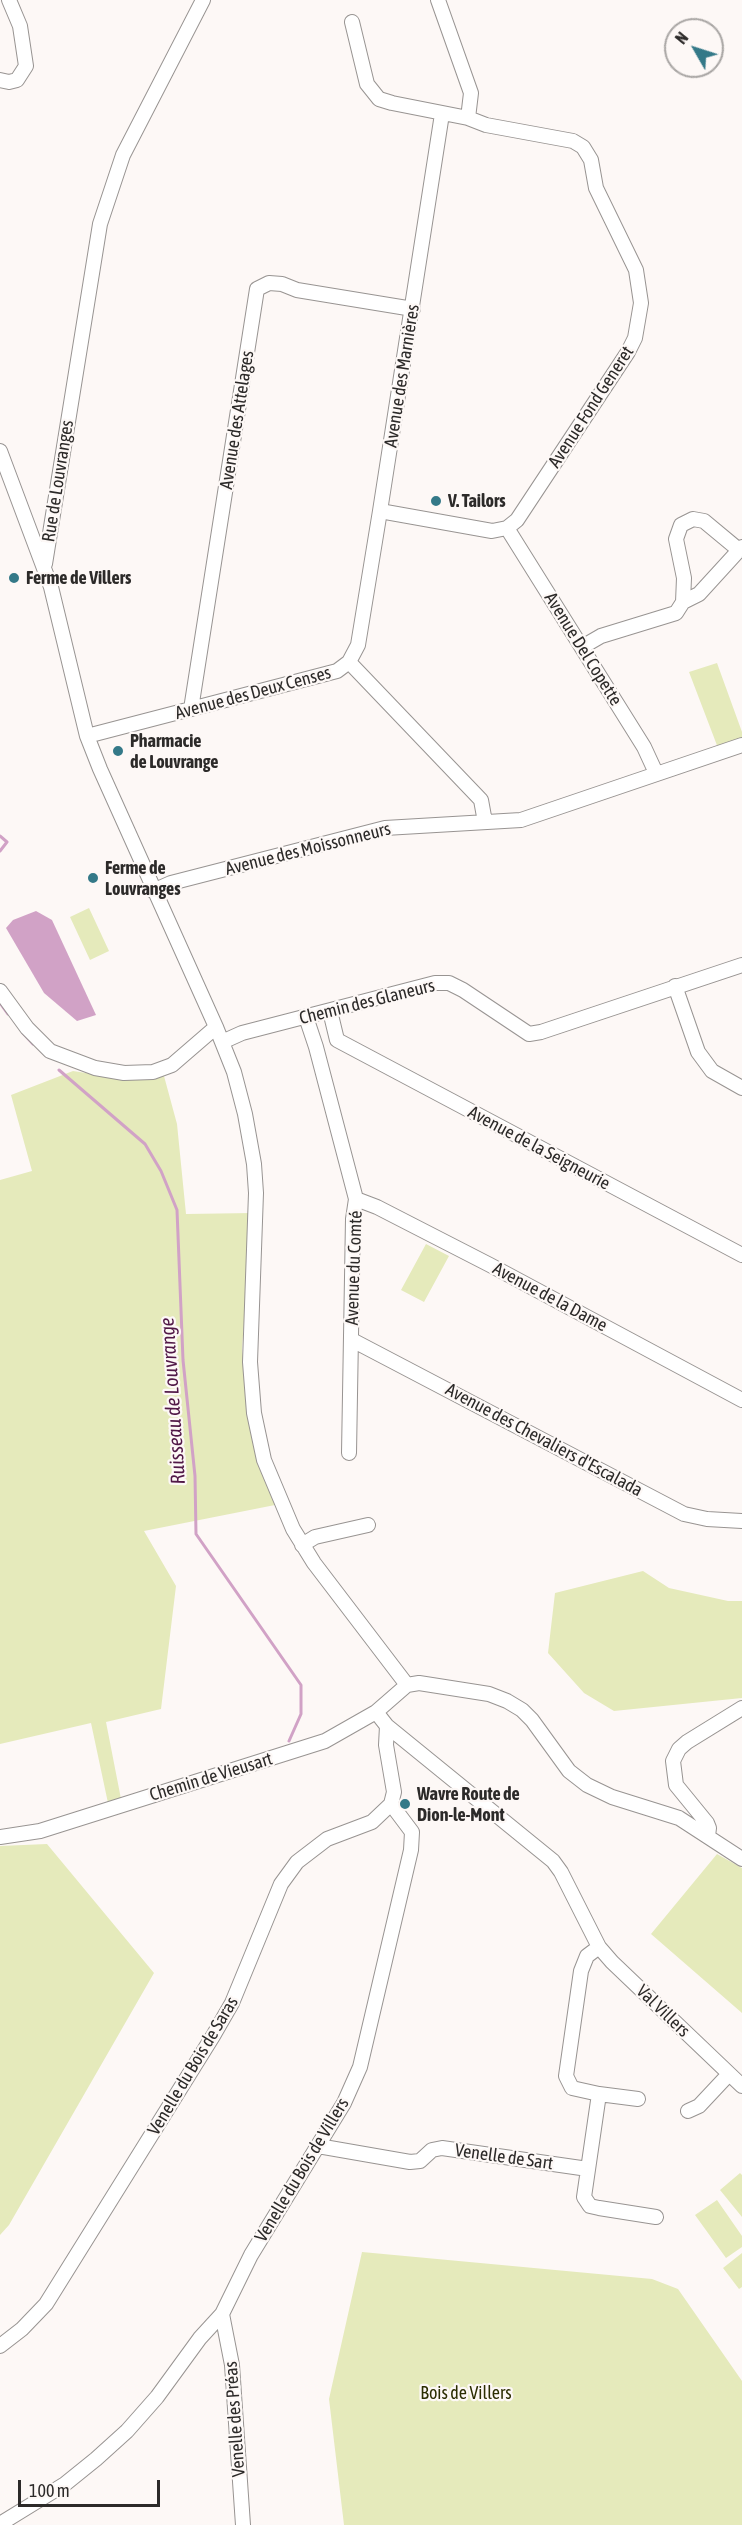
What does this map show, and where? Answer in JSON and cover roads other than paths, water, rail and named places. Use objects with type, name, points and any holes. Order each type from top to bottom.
[{"type":"street","points":[[0,80],[9,82],[17,80],[26,66],[20,26],[9,0]]},
{"type":"street","name":"Rue de Louvranges","points":[[202,0],[123,155],[100,224],[45,566],[67,646],[87,736],[114,804],[216,1027],[234,1072],[245,1114],[254,1164],[256,1230],[250,1362],[254,1413],[264,1460],[302,1545],[407,1685]]},
{"type":"street","points":[[352,22],[368,84],[380,99],[468,118],[471,93],[438,0]]},
{"type":"street","name":"Avenue des Marnières","points":[[349,662],[358,645],[413,309],[442,114]]},
{"type":"street","name":"Avenue Fond Generet","points":[[468,118],[486,125],[573,141],[583,147],[591,160],[596,188],[636,270],[640,285],[640,313],[635,338],[628,352],[517,520],[507,528]]},
{"type":"street","name":"Avenue des Attelages","points":[[191,709],[257,289],[269,283],[297,290],[413,309]]},
{"type":"street","points":[[0,451],[45,566]]},
{"type":"street","points":[[380,511],[492,531],[507,528]]},
{"type":"street","points":[[582,647],[601,636],[676,613],[683,602],[685,590],[676,539],[678,530],[683,524],[693,519],[704,520],[741,548],[699,594],[683,602]]},
{"type":"street","name":"Avenue Del Copette","points":[[507,528],[644,747],[656,773]]},
{"type":"street","name":"Avenue des Deux Censes","points":[[87,736],[337,671],[349,662],[481,800],[485,822]]},
{"type":"street","name":"Avenue des Moissonneurs","points":[[153,891],[171,883],[385,828],[521,820],[742,745]]},
{"type":"street","name":"Chemin des Glaneurs","points":[[222,1042],[242,1033],[435,983],[449,983],[463,990],[529,1034],[742,965]]},
{"type":"street","points":[[675,986],[698,1052],[712,1071],[742,1088]]},
{"type":"street","points":[[0,991],[27,1028],[50,1051],[95,1068],[124,1073],[153,1072],[172,1065],[216,1027]]},
{"type":"street","points":[[316,1047],[337,1040],[330,1011]]},
{"type":"street","name":"Avenue du Comté","points":[[306,1017],[356,1199],[353,1219],[349,1453]]},
{"type":"street","name":"Avenue de la Seigneurie","points":[[337,1040],[742,1255]]},
{"type":"street","name":"Avenue de la Dame","points":[[356,1199],[377,1207],[490,1265],[742,1400]]},
{"type":"street","name":"Avenue des Chevaliers d'Escalada","points":[[352,1340],[684,1514],[707,1519],[742,1521]]},
{"type":"street","points":[[302,1545],[315,1537],[368,1525]]},
{"type":"street","points":[[407,1685],[419,1683],[489,1694],[507,1701],[522,1710],[532,1720],[569,1771],[587,1785],[612,1797],[679,1818],[742,1858]]},
{"type":"street","name":"Chemin de Vieusart","points":[[0,1837],[40,1831],[308,1747],[342,1732],[376,1712],[407,1685]]},
{"type":"street","points":[[708,1836],[710,1828],[707,1823],[676,1785],[673,1761],[679,1749],[687,1742],[742,1708]]},
{"type":"street","name":"Val Villers","points":[[376,1712],[387,1726],[544,1852],[561,1872],[599,1947],[742,2086]]},
{"type":"street","points":[[387,1726],[386,1744],[394,1792],[391,1804]]},
{"type":"street","name":"Venelle du Bois de Villers","points":[[0,2524],[65,2484],[127,2431],[157,2397],[200,2338],[222,2314],[251,2255],[344,2103],[360,2067],[411,1851],[412,1832],[391,1804]]},
{"type":"street","name":"Venelle du Bois de Saras","points":[[0,2346],[22,2329],[51,2296],[213,2036],[232,2003],[281,1884],[297,1862],[327,1839],[372,1822],[391,1804]]},
{"type":"street","points":[[599,1947],[587,1956],[581,1971],[566,2076],[572,2088],[638,2099]]},
{"type":"street","points":[[688,2111],[699,2106],[729,2074]]},
{"type":"street","points":[[599,2094],[584,2197],[590,2206],[656,2217]]},
{"type":"street","name":"Venelle de Sart","points":[[318,2146],[410,2162],[420,2161],[432,2151],[442,2148],[588,2169]]},
{"type":"street","name":"Venelle des Préas","points":[[222,2314],[232,2365],[243,2525]]},
{"type":"waterway","name":"Ruisseau de Louvrange","points":[[0,836],[7,842],[0,851]]},
{"type":"waterway","name":"Ruisseau de Louvrange","points":[[0,1003],[8,1014]]},
{"type":"waterway","name":"Ruisseau de Louvrange","points":[[23,1033],[33,1044]]},
{"type":"waterway","name":"Ruisseau de Louvrange","points":[[59,1070],[145,1144],[161,1171],[177,1210],[183,1360],[195,1476],[196,1534],[301,1685],[301,1714],[289,1741]]},
{"type":"place","name":"V. Tailors","points":[[436,501]]},
{"type":"place","name":"Ferme de Villers","points":[[14,578]]},
{"type":"place","name":"Pharmacie de Louvrange","points":[[118,751]]},
{"type":"place","name":"Ferme de Louvranges","points":[[93,878]]},
{"type":"place","name":"Wavre Route de Dion-le-Mont","points":[[405,1804]]},
{"type":"park label","name":"Bois de Villers","points":[[466,2393]]}]
